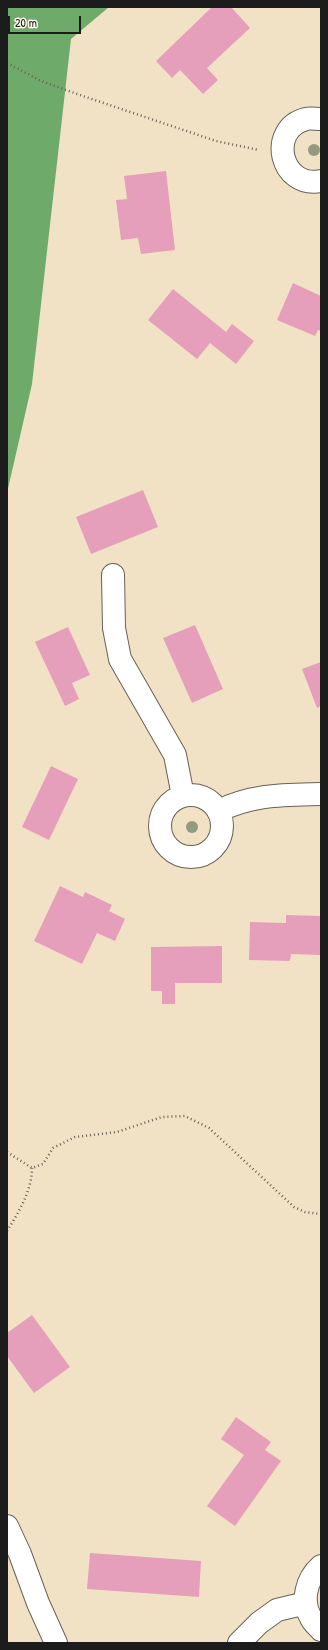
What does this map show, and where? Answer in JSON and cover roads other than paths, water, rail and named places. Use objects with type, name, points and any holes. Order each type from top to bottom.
[{"type":"street","points":[[321,119],[306,119],[293,126],[285,137],[282,152],[285,163],[293,174],[304,180],[315,182],[321,181]]},
{"type":"street","points":[[114,575],[114,628],[120,659],[175,755],[182,796]]},
{"type":"street","points":[[218,812],[237,802],[264,796],[321,794]]},
{"type":"street","points":[[182,796],[197,796],[210,801],[218,812],[222,826],[218,842],[208,853],[194,858],[180,856],[165,845],[159,828],[161,815],[170,802],[182,796]]},
{"type":"street","points":[[7,1526],[56,1643]]},
{"type":"street","points":[[321,1566],[315,1572],[306,1588],[306,1603],[310,1618],[321,1630]]},
{"type":"street","points":[[240,1643],[258,1623],[277,1610],[306,1603]]}]
